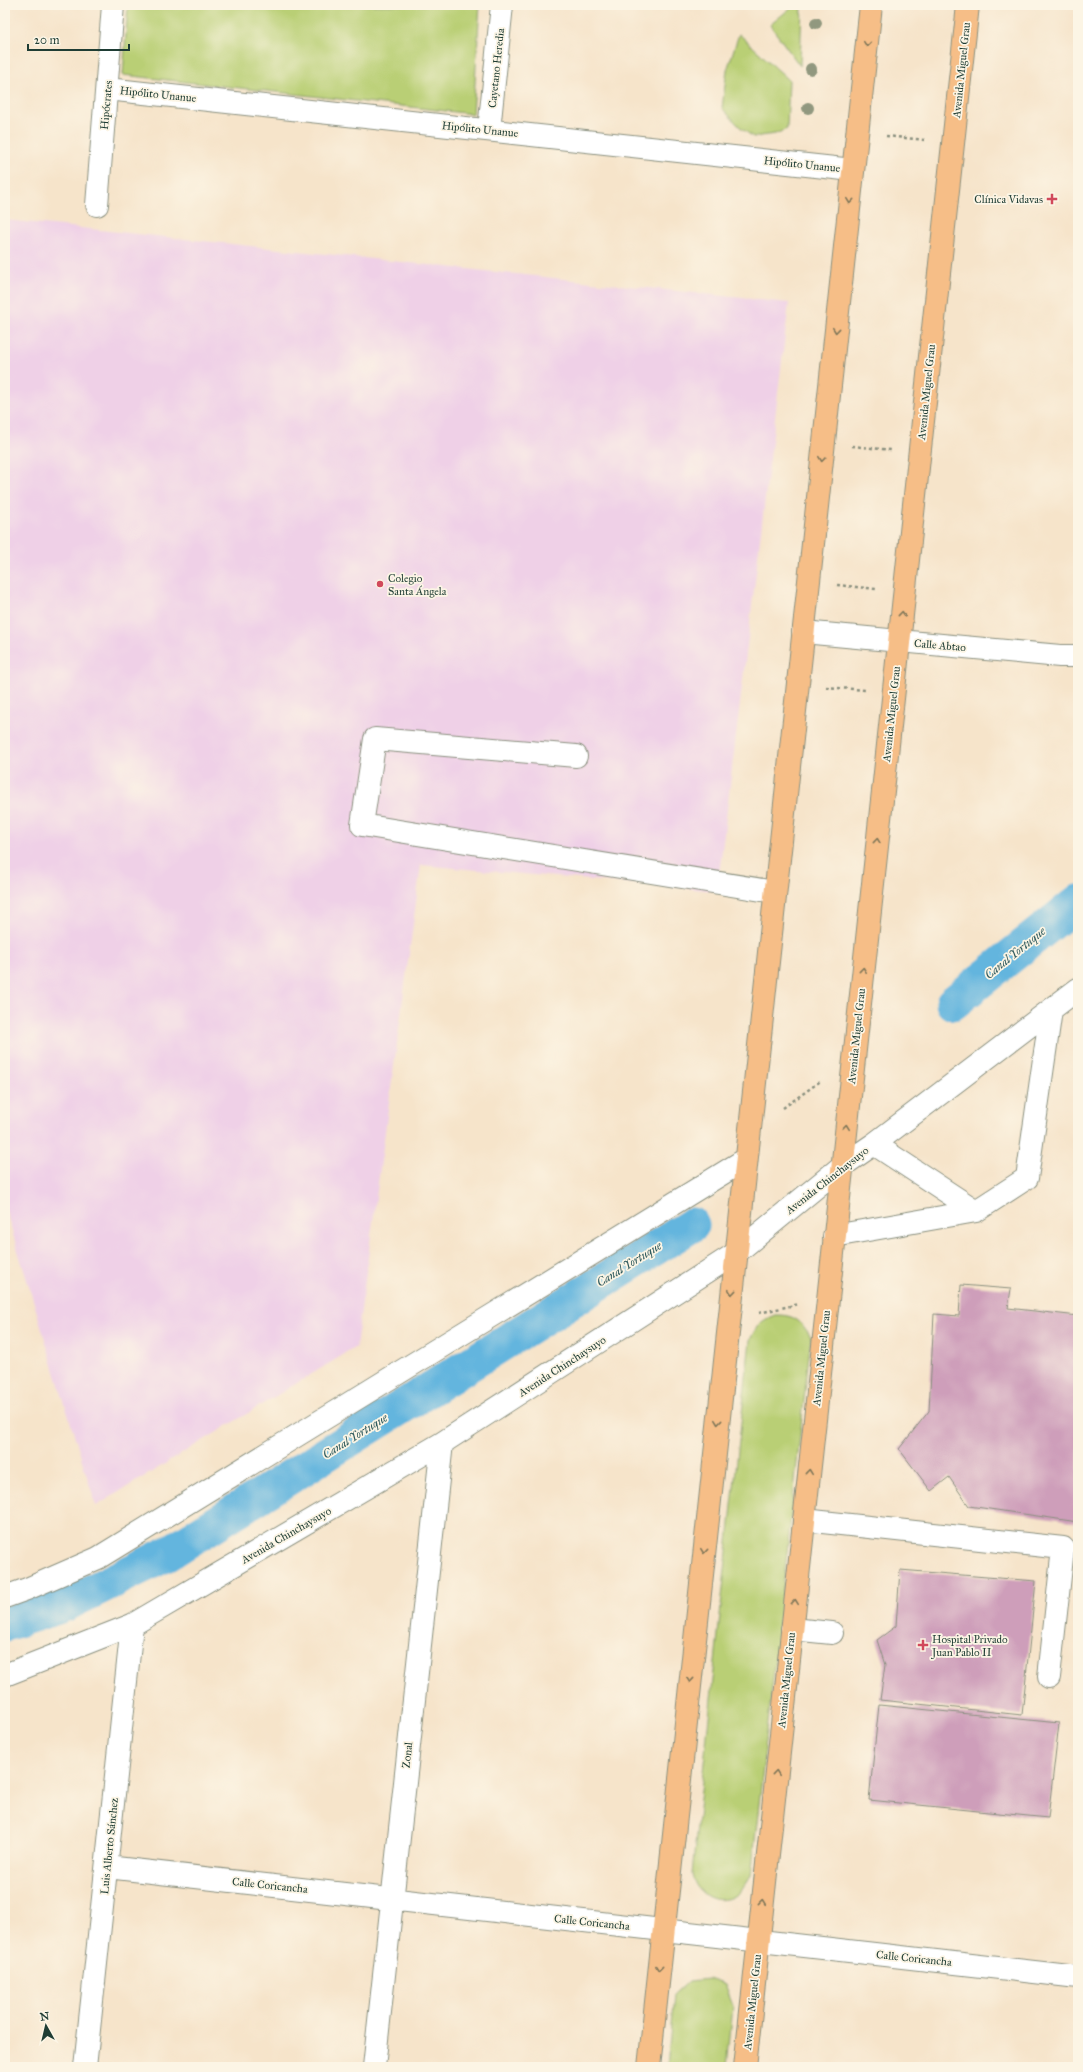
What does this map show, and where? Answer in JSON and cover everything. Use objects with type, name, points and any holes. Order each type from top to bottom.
[{"type":"main road","points":[[649,2067],[871,5]]},
{"type":"main road","name":"Avenida Miguel Grau","points":[[745,2067],[968,5]]},
{"type":"street","name":"Hipócrates","points":[[97,205],[113,5]]},
{"type":"street","name":"Cayetano Heredia","points":[[489,130],[502,5]]},
{"type":"street","name":"Hipólito Unanue","points":[[107,89],[853,170]]},
{"type":"street","name":"Calle Abtao","points":[[803,632],[899,642],[1060,656],[1078,656]]},
{"type":"street","points":[[576,756],[375,740],[362,826],[775,892]]},
{"type":"street","name":"Avenida Chinchaysuyo","points":[[5,1675],[132,1625],[442,1443],[736,1254],[842,1166],[874,1144],[1078,990]]},
{"type":"street","points":[[834,1236],[976,1211],[1026,1178],[1051,1010]]},
{"type":"street","points":[[874,1144],[976,1211]]},
{"type":"street","points":[[5,1597],[98,1558],[746,1160]]},
{"type":"street","name":"Zonal","points":[[374,2067],[391,1899],[442,1443]]},
{"type":"street","points":[[804,1520],[1063,1548],[1049,1677]]},
{"type":"street","name":"Luis Alberto Sánchez","points":[[85,2067],[132,1625]]},
{"type":"street","points":[[792,1629],[832,1633]]},
{"type":"street","name":"Calle Coricancha","points":[[106,1867],[1078,1977]]},
{"type":"path","points":[[857,134],[953,143]]},
{"type":"path","points":[[824,442],[919,454]]},
{"type":"path","points":[[808,582],[905,592]]},
{"type":"path","points":[[798,684],[893,693]]},
{"type":"path","points":[[750,1131],[854,1057]]},
{"type":"path","points":[[729,1319],[828,1298]]},
{"type":"shaded area","name":"Colegio Santa Ángela","points":[[5,220],[789,303],[717,891],[421,865],[356,1347],[96,1506],[5,1208]]},
{"type":"green space","points":[[128,5],[480,5],[473,114],[123,75]]},
{"type":"green space","points":[[794,5],[802,5],[800,66],[770,25]]},
{"type":"green space","points":[[739,34],[789,80],[787,129],[775,134],[753,137],[740,127],[722,108],[727,70]]},
{"type":"green space","points":[[775,1315],[792,1317],[804,1326],[811,1337],[751,1876],[738,1893],[732,1897],[718,1900],[706,1895],[696,1886],[692,1873],[750,1340],[760,1324],[766,1319]]},
{"type":"green space","points":[[708,1979],[725,1985],[733,2006],[727,2067],[667,2067],[674,1995],[689,1981]]},
{"type":"building","points":[[961,1285],[1011,1289],[1008,1308],[1078,1316],[1078,1522],[969,1506],[949,1477],[931,1491],[899,1449],[929,1411],[934,1314],[959,1316]]},
{"type":"building","points":[[900,1570],[1036,1581],[1022,1715],[880,1700],[885,1665],[877,1640],[896,1626]]},
{"type":"building","points":[[879,1705],[1059,1723],[1048,1818],[869,1800]]},
{"type":"waterway","name":"Canal Yortuque","points":[[953,1003],[1078,902]]},
{"type":"waterway","name":"Canal Yortuque","points":[[5,1624],[66,1604],[167,1554],[692,1225]]},
{"type":"place","name":"Clínica Vidavas","points":[[1052,199]]},
{"type":"place","name":"Colegio Santa Ángela","points":[[380,584]]},
{"type":"place","name":"Hospital Privado Juan Pablo II","points":[[923,1645]]}]
